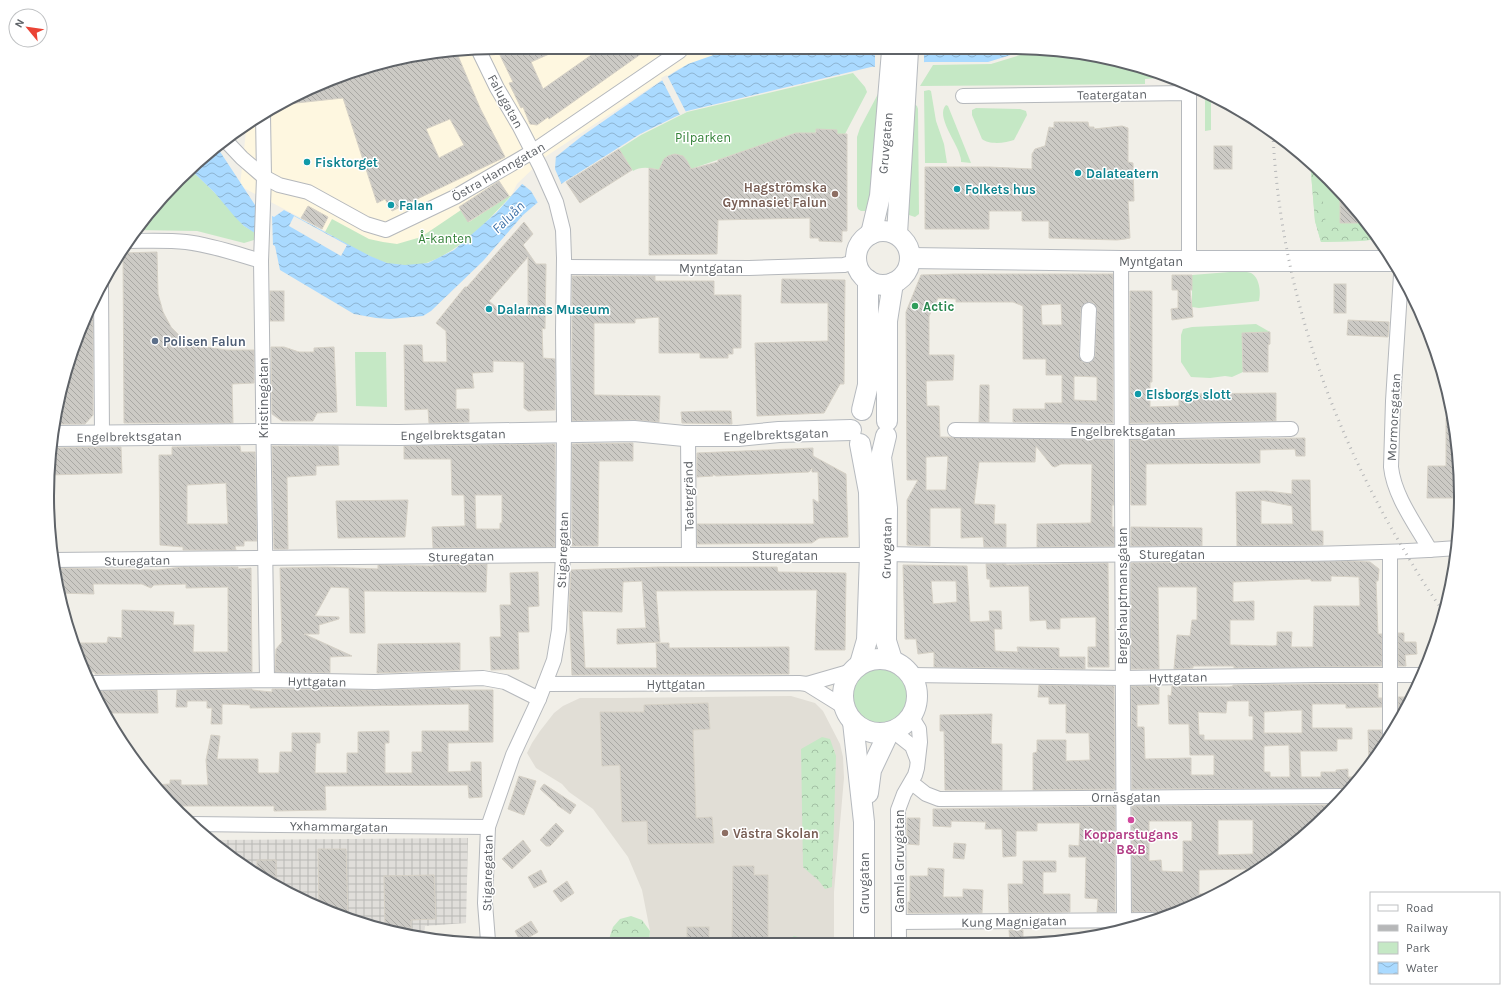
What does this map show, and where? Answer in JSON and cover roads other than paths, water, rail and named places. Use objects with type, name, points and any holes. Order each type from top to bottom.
[{"type":"main road","name":"Gruvgatan","points":[[893,54],[898,76],[897,234]]},
{"type":"main road","name":"Gruvgatan","points":[[871,234],[880,196],[898,76],[907,54]]},
{"type":"main road","points":[[879,231],[888,231],[897,234],[904,240],[909,249],[910,258],[908,269],[902,278],[893,283],[880,285],[868,280],[860,272],[856,261],[857,250],[862,241],[871,234],[879,231]]},
{"type":"main road","name":"Myntgatan","points":[[910,258],[1122,261],[1387,262]]},
{"type":"main road","points":[[862,410],[874,409],[884,416],[887,428],[878,444],[866,446],[856,437],[853,418],[862,410],[868,385],[868,280]]},
{"type":"main road","name":"Gruvgatan","points":[[856,667],[867,640],[878,554],[887,508],[881,457],[887,428],[887,321],[893,283]]},
{"type":"main road","name":"Engelbrektsgatan","points":[[58,436],[264,434],[399,435],[634,431],[688,436],[738,436],[779,432],[856,437]]},
{"type":"main road","name":"Gruvgatan","points":[[856,437],[869,492],[878,554],[886,641],[892,660]]},
{"type":"main road","points":[[876,658],[892,660],[906,668],[914,681],[917,695],[915,709],[911,716],[901,726],[891,731],[876,733],[870,732],[864,729],[848,714],[843,692],[844,684],[856,667],[876,658]]},
{"type":"main road","name":"Gruvgatan","points":[[848,714],[864,822]]},
{"type":"main road","name":"Gruvgatan","points":[[864,938],[864,822],[871,770],[891,731]]},
{"type":"street","name":"Östra Hamngatan","points":[[229,144],[264,177],[281,187],[308,192],[366,224],[386,230],[454,197],[532,152],[659,57],[670,54]]},
{"type":"street","name":"Falugatan","points":[[481,55],[532,152]]},
{"type":"street","name":"Teatergatan","points":[[963,96],[1189,93],[1189,261]]},
{"type":"street","name":"Kristinegatan","points":[[263,120],[264,177],[261,261],[266,558],[266,680]]},
{"type":"street","name":"Stigaregatan","points":[[488,938],[485,903],[488,827],[513,756],[545,684],[557,649],[559,630],[563,555],[563,230],[556,202],[532,152]]},
{"type":"street","points":[[135,241],[160,240],[212,246],[261,261]]},
{"type":"street","name":"Myntgatan","points":[[564,267],[756,268],[844,265],[856,261]]},
{"type":"street","name":"Bergshauptmansgatan","points":[[1122,261],[1122,797],[1124,924]]},
{"type":"street","name":"Mormorsgatan","points":[[1400,286],[1392,408],[1390,467],[1397,492],[1430,550]]},
{"type":"street","points":[[101,299],[102,436]]},
{"type":"street","points":[[1087,355],[1089,310]]},
{"type":"street","name":"Engelbrektsgatan","points":[[955,430],[1123,432],[1291,429]]},
{"type":"street","name":"Teatergränd","points":[[688,436],[689,555]]},
{"type":"street","name":"Sturegatan","points":[[59,560],[563,555],[1122,555],[1390,552],[1451,548]]},
{"type":"street","points":[[1390,552],[1390,726]]},
{"type":"street","name":"Hyttgatan","points":[[545,684],[806,684],[856,667]]},
{"type":"street","name":"Hyttgatan","points":[[911,675],[1122,678],[1415,675]]},
{"type":"street","name":"Hyttgatan","points":[[96,683],[266,680],[375,682],[483,678],[505,682],[539,699]]},
{"type":"street","points":[[806,684],[848,714]]},
{"type":"street","name":"Gamla Gruvgatan","points":[[899,938],[897,859],[898,810],[904,794],[912,783],[915,775],[920,742],[919,728],[911,716]]},
{"type":"street","points":[[891,731],[912,746],[918,759]]},
{"type":"street","name":"Ornäsgatan","points":[[912,783],[926,794],[939,799],[1336,796]]},
{"type":"street","name":"Yxhammargatan","points":[[200,824],[488,827]]},
{"type":"street","name":"Kung Magnigatan","points":[[899,922],[1118,925]]},
{"type":"water","name":"Faluån","points":[[716,54],[1014,54],[988,62],[926,62],[871,67],[687,111],[640,134],[564,182],[523,215],[483,261],[431,311],[423,316],[390,319],[354,314],[280,270],[275,246],[244,226],[214,192],[194,173],[220,151],[257,208],[274,217],[284,210],[370,256],[387,263],[405,265],[428,263],[454,250],[496,213],[522,184],[582,136],[688,64]]},
{"type":"railway","points":[[1273,139],[1277,188],[1285,240],[1296,291],[1310,341],[1327,390],[1347,439],[1369,486],[1394,533],[1430,593],[1440,606]]},
{"type":"place","name":"Fisktorget","points":[[307,162]]},
{"type":"place","name":"Dalateatern","points":[[1078,173]]},
{"type":"place","name":"Folkets hus","points":[[957,189]]},
{"type":"place","name":"Hagströmska Gymnasiet Falun","points":[[835,194]]},
{"type":"place","name":"Falan","points":[[391,205]]},
{"type":"place","name":"Actic","points":[[915,306]]},
{"type":"place","name":"Dalarnas Museum","points":[[489,309]]},
{"type":"place","name":"Polisen Falun","points":[[155,341]]},
{"type":"place","name":"Elsborgs slott","points":[[1138,394]]},
{"type":"place","name":"Kopparstugans B&B","points":[[1131,820]]},
{"type":"place","name":"Västra Skolan","points":[[725,833]]},
{"type":"park label","name":"Pilparken","points":[[703,137]]},
{"type":"park label","name":"Å-kanten","points":[[445,238]]}]
